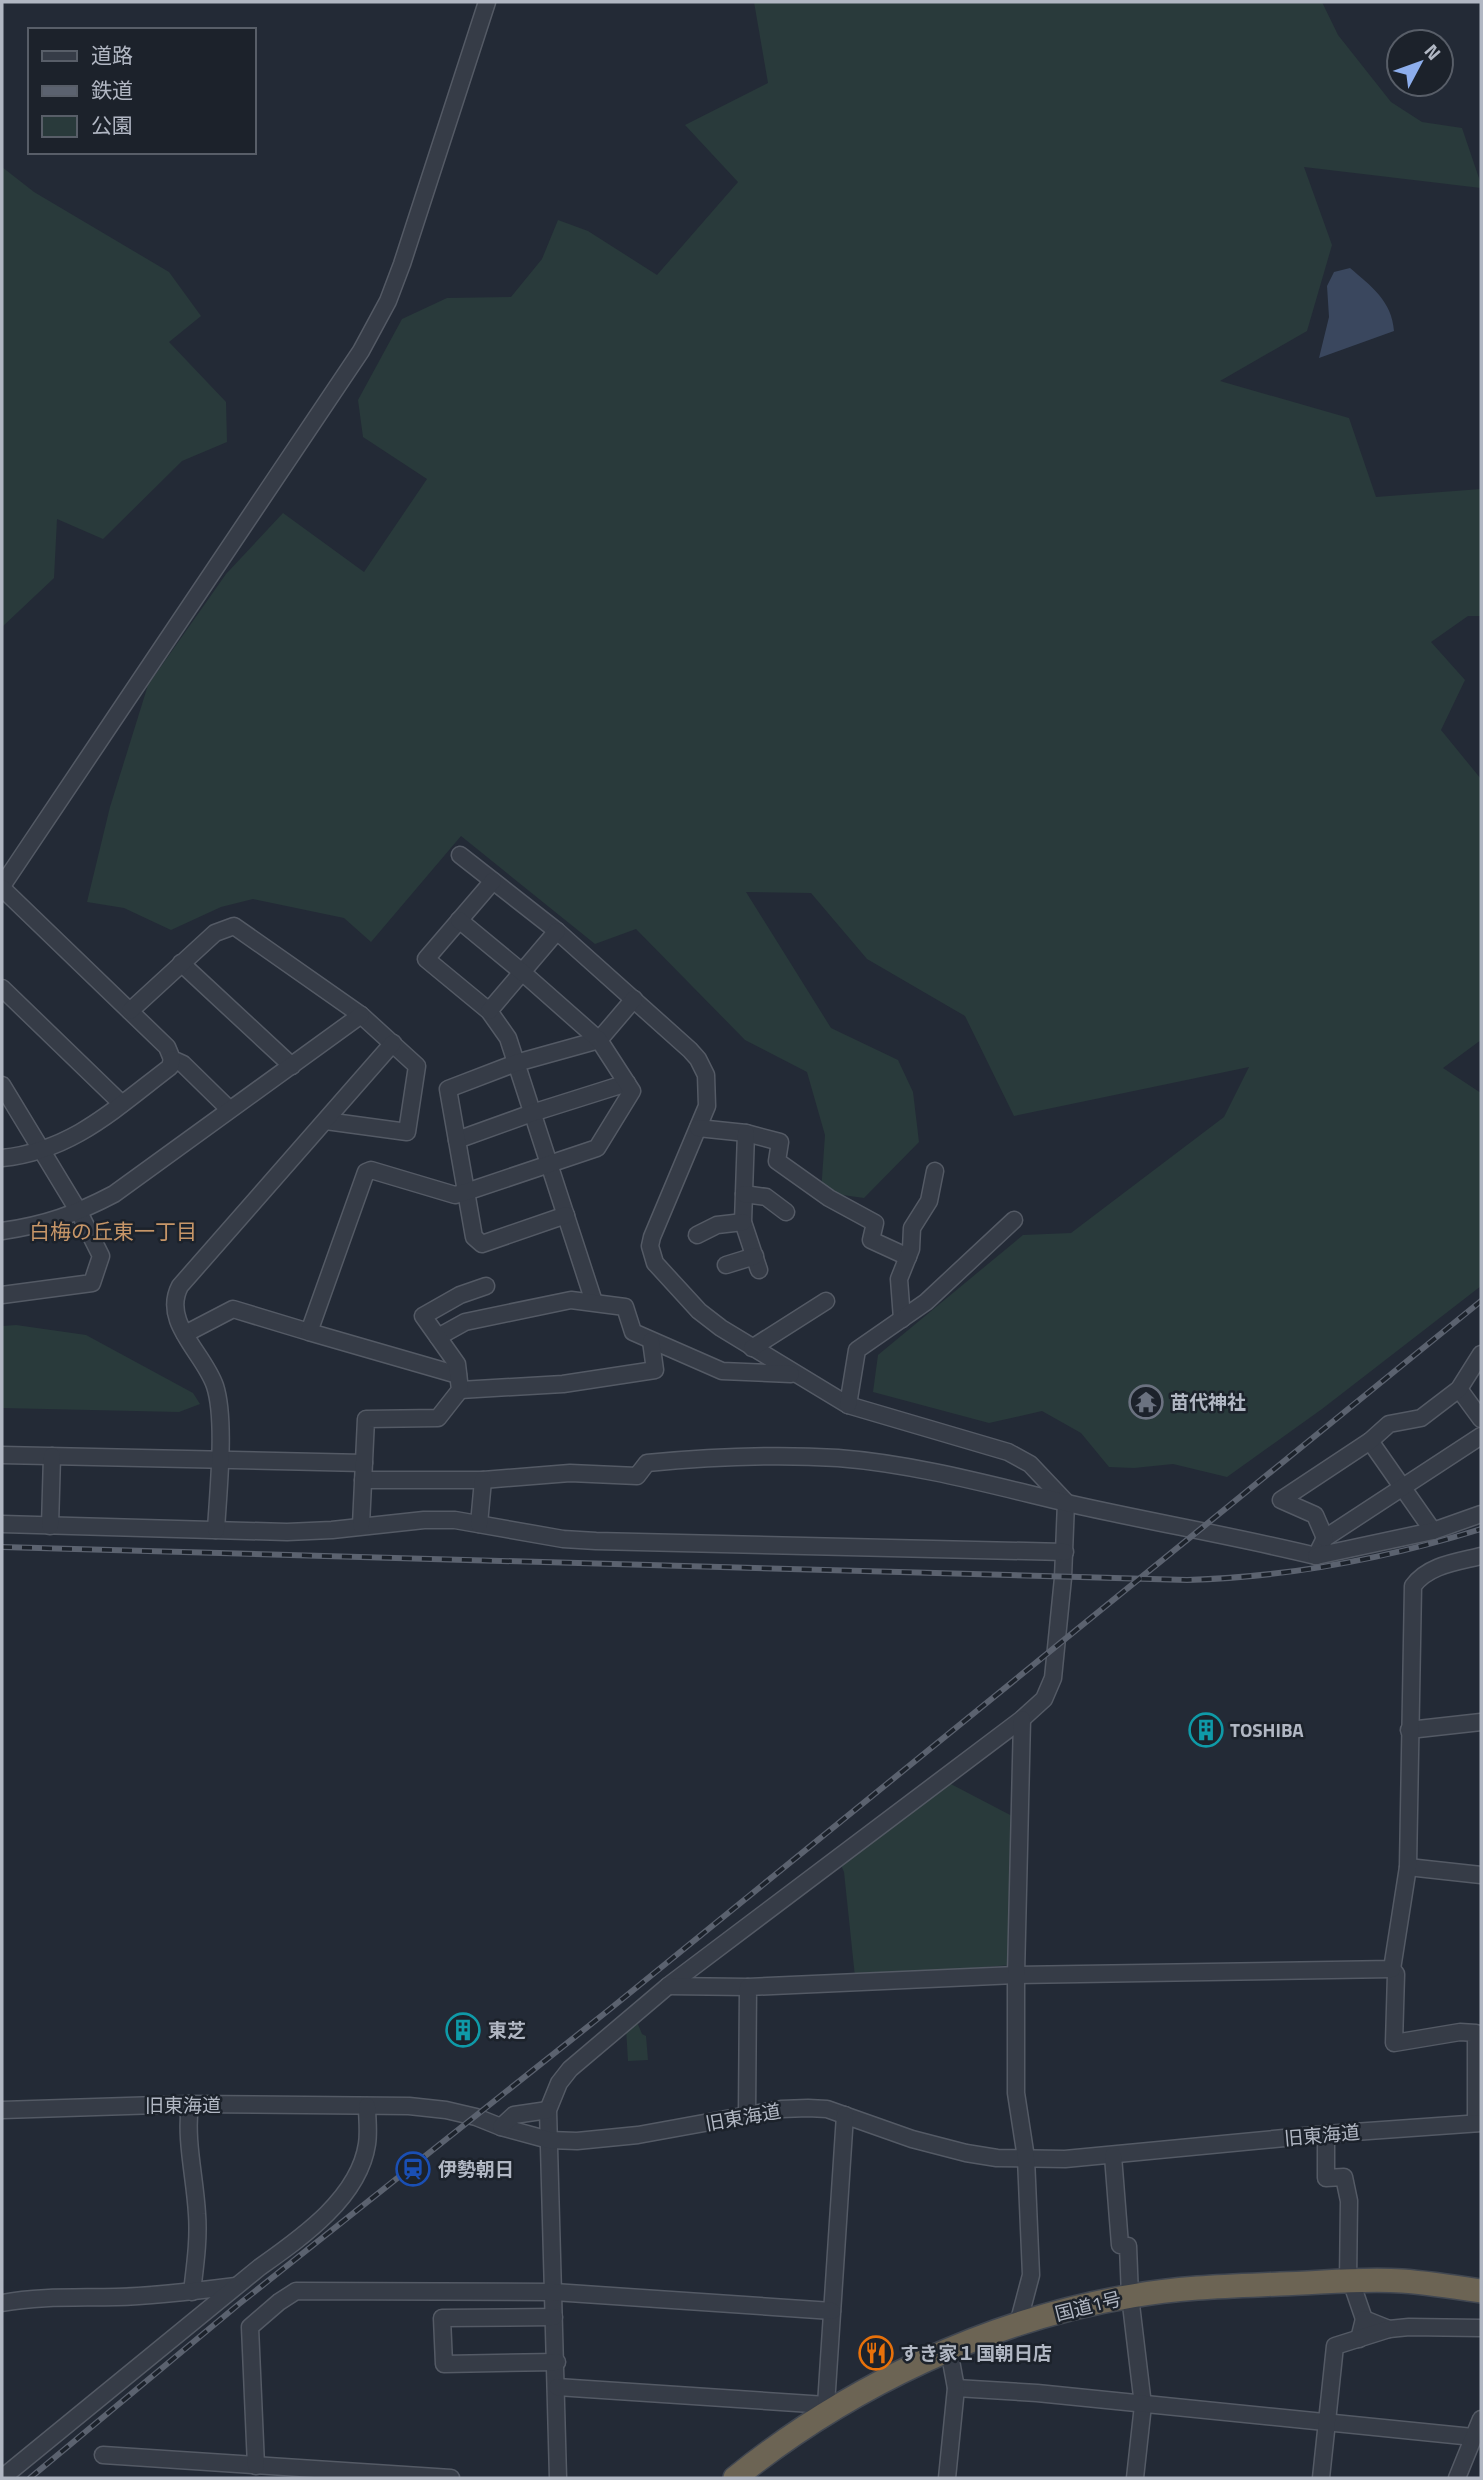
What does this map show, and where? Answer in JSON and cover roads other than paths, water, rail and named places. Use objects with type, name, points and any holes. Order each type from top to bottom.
[{"type":"highway","name":"国道1号","points":[[735,2478],[757,2470],[828,2407],[949,2350],[1018,2324],[1130,2296],[1224,2286],[1400,2280],[1481,2291]]},
{"type":"street","points":[[2,1158],[43,1151],[90,1127],[170,1067],[172,1059],[167,1047],[2,887],[361,351],[388,301],[402,264],[487,2]]},
{"type":"street","points":[[460,855],[557,931],[634,999],[690,1050],[706,1075],[707,1106],[652,1237],[651,1256],[665,1276],[699,1311],[752,1348],[848,1405],[1008,1452],[1030,1465],[1066,1502],[1065,1552],[1053,1678],[1044,1699],[1022,1719],[668,1986],[570,2069],[559,2083],[548,2110],[558,2478]]},
{"type":"street","points":[[494,881],[426,959],[489,1011],[508,1038],[594,1302]]},
{"type":"street","points":[[309,1332],[366,1172],[371,1170],[455,1195],[466,1192],[597,1148],[632,1091],[598,1040],[459,920]]},
{"type":"street","points":[[130,1011],[215,933],[234,926],[361,1015],[417,1066],[407,1132],[326,1121]]},
{"type":"street","points":[[489,1011],[557,931]]},
{"type":"street","points":[[417,959],[429,969],[436,967]]},
{"type":"street","points":[[181,963],[292,1066]]},
{"type":"street","points":[[2,988],[122,1104]]},
{"type":"street","points":[[566,1215],[482,1244],[474,1237],[449,1089],[516,1063],[598,1040],[634,999]]},
{"type":"street","points":[[2,1231],[38,1226],[79,1212],[114,1194],[361,1015]]},
{"type":"street","points":[[216,1530],[219,1411],[216,1389],[208,1369],[185,1334],[174,1309],[174,1297],[180,1286],[393,1043]]},
{"type":"street","points":[[172,1059],[183,1064],[229,1109]]},
{"type":"street","points":[[457,1140],[532,1112],[627,1083]]},
{"type":"street","points":[[2,1085],[79,1212],[101,1256],[92,1283],[2,1295]]},
{"type":"street","points":[[698,1128],[746,1133],[780,1142],[778,1161],[829,1198],[875,1223],[871,1240],[908,1257]]},
{"type":"street","points":[[726,1265],[757,1263],[743,1222],[746,1133]]},
{"type":"street","points":[[902,1319],[899,1279],[911,1250],[912,1228],[929,1201],[935,1171]]},
{"type":"street","points":[[744,1194],[766,1197],[786,1212]]},
{"type":"street","points":[[848,1405],[858,1350],[926,1302],[1014,1220]]},
{"type":"street","points":[[697,1236],[717,1225],[743,1222]]},
{"type":"street","points":[[361,1525],[366,1419],[438,1418],[459,1383],[457,1364],[423,1316],[460,1295],[486,1286]]},
{"type":"street","points":[[438,1338],[465,1322],[571,1300],[594,1302],[625,1307],[633,1332],[722,1371],[794,1374]]},
{"type":"street","points":[[752,1348],[826,1301]]},
{"type":"street","points":[[185,1334],[233,1309],[459,1383],[563,1384],[656,1370],[651,1341]]},
{"type":"street","points":[[1325,1538],[1315,1515],[1281,1500],[1370,1441],[1389,1424],[1421,1418],[1459,1389],[1481,1354]]},
{"type":"street","points":[[1459,1389],[1481,1419]]},
{"type":"street","points":[[1316,1556],[1325,1538],[1481,1436]]},
{"type":"street","points":[[1370,1441],[1401,1489],[1433,1531]]},
{"type":"street","points":[[2,1455],[364,1463]]},
{"type":"street","points":[[363,1480],[483,1480],[570,1473],[637,1476],[647,1463],[699,1458],[761,1455],[839,1458],[1007,1487],[1316,1556],[1433,1531],[1481,1514]]},
{"type":"street","points":[[50,1525],[52,1456]]},
{"type":"street","points":[[479,1524],[483,1480]]},
{"type":"street","points":[[2,1524],[287,1532],[455,1520],[563,1539],[596,1541],[1065,1552]]},
{"type":"street","points":[[1478,2123],[1476,2033],[1460,2032],[1394,2043],[1396,1974],[1392,1969],[1408,1867],[1413,1586],[1421,1575],[1432,1570],[1481,1556]]},
{"type":"street","points":[[1018,2324],[1031,2275],[1026,2158],[1016,2092],[1022,1719]]},
{"type":"street","points":[[1409,1730],[1481,1722]]},
{"type":"street","points":[[1408,1867],[1481,1875]]},
{"type":"street","points":[[668,1986],[748,1987],[1016,1975],[1392,1969]]},
{"type":"street","points":[[747,2116],[748,1987]]},
{"type":"street","points":[[190,2104],[187,2123],[197,2215],[197,2248],[192,2292]]},
{"type":"street","name":"旧東海道","points":[[2,2110],[190,2104],[409,2106],[476,2117],[549,2140],[577,2141],[638,2135],[781,2109],[808,2108],[827,2109],[912,2139],[966,2153],[998,2158],[1065,2159],[1326,2134],[1478,2123]]},
{"type":"street","points":[[2,2478],[303,2236],[338,2202],[361,2167],[368,2143],[367,2106]]},
{"type":"street","points":[[501,2127],[514,2115],[548,2110]]},
{"type":"street","points":[[557,2387],[828,2407],[845,2115]]},
{"type":"street","points":[[1326,2134],[1326,2178],[1345,2177],[1349,2201],[1351,2282],[1364,2319],[1359,2339]]},
{"type":"street","points":[[1113,2156],[1120,2245],[1128,2246],[1130,2296],[1143,2405],[1135,2478]]},
{"type":"street","points":[[2,2303],[36,2297],[118,2297],[192,2292],[239,2285]]},
{"type":"street","points":[[256,2466],[250,2327],[279,2301],[296,2291],[554,2292],[832,2311]]},
{"type":"street","points":[[554,2317],[442,2318],[444,2364],[556,2362]]},
{"type":"street","points":[[1364,2319],[1389,2329]]},
{"type":"street","points":[[1321,2478],[1335,2346],[1389,2329],[1481,2328]]},
{"type":"street","points":[[947,2478],[956,2388],[949,2350]]},
{"type":"street","points":[[956,2388],[1327,2422],[1475,2445]]},
{"type":"street","points":[[1457,2478],[1475,2445],[1481,2419]]},
{"type":"street","points":[[103,2455],[220,2471],[256,2466],[451,2478]]},
{"type":"water","points":[[1350,268],[1373,288],[1385,303],[1394,331],[1319,358],[1329,317],[1327,286],[1334,272]]},
{"type":"railway","points":[[30,2478],[239,2304],[610,2009],[1481,1301]]},
{"type":"railway","points":[[2,1547],[1187,1580],[1262,1575],[1336,1565],[1481,1529]]},
{"type":"place","name":"苗代神社","points":[[1146,1402]]},
{"type":"place","name":"TOSHIBA","points":[[1206,1730]]},
{"type":"place","name":"東芝","points":[[463,2030]]},
{"type":"place","name":"伊勢朝日","points":[[413,2169]]},
{"type":"place","name":"すき家１国朝日店","points":[[876,2353]]},
{"type":"district","name":"白梅の丘東一丁目","points":[[113,1232]]}]
